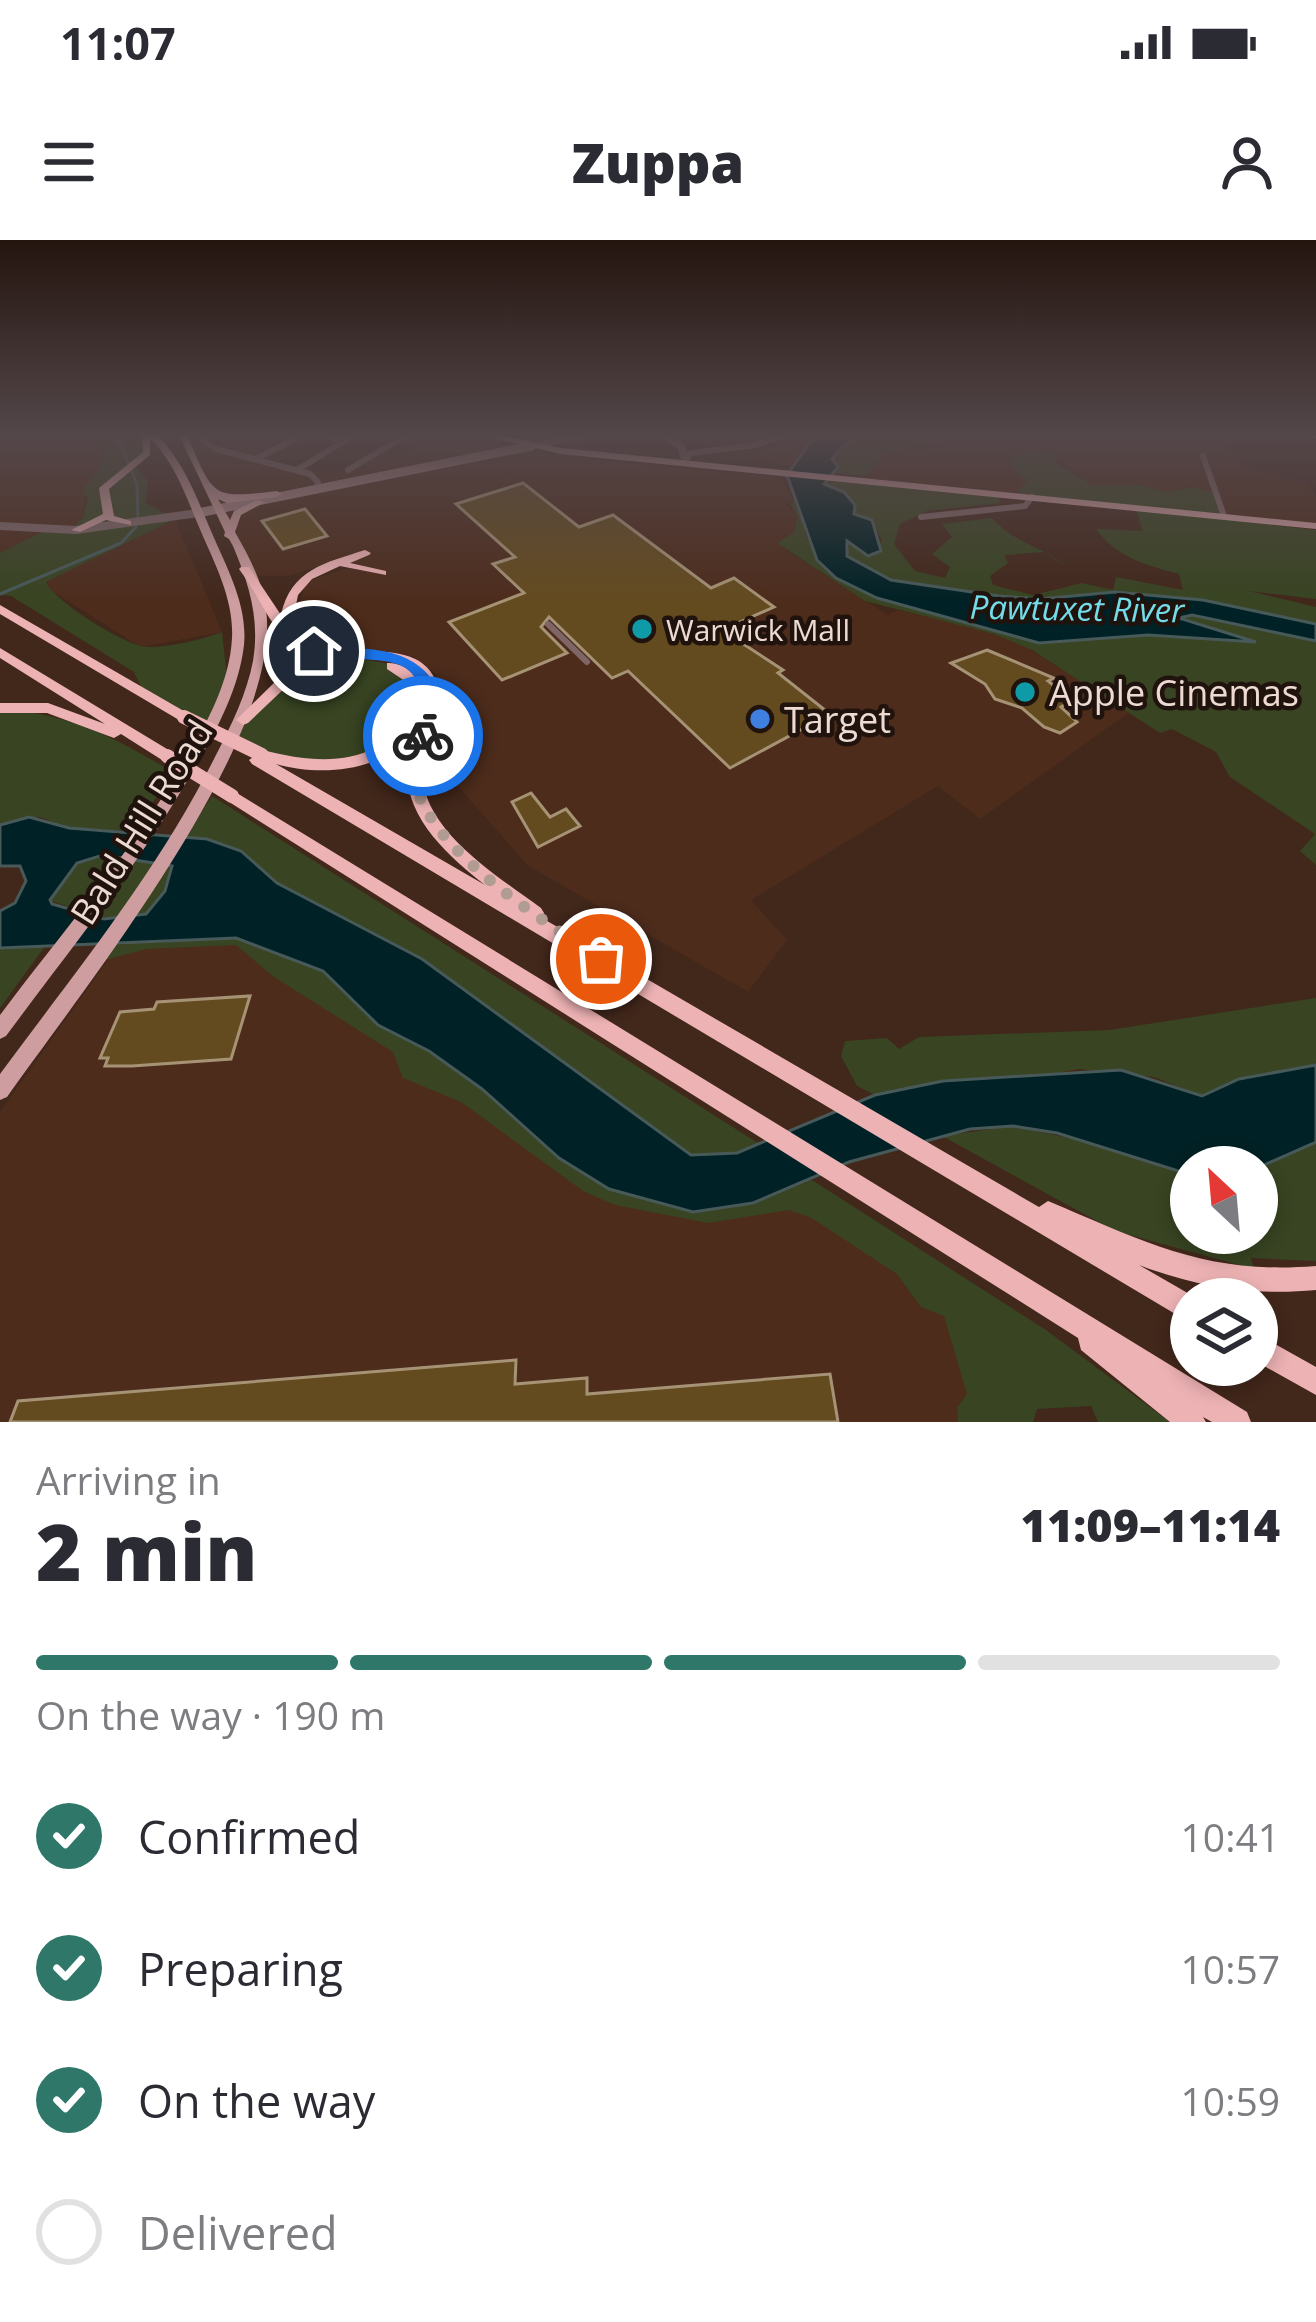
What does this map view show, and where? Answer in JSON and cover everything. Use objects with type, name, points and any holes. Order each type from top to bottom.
[{"type":"highway","points":[[285,632],[290,592],[320,569],[365,553]]},
{"type":"highway","points":[[320,569],[359,566],[382,573]]},
{"type":"highway","points":[[245,569],[269,598],[285,632],[308,650],[392,657],[423,672],[431,686],[433,706],[414,768],[420,795],[438,828],[501,886],[634,982]]},
{"type":"highway","points":[[0,609],[259,757],[1170,1297]]},
{"type":"highway","points":[[0,652],[1237,1422]]},
{"type":"highway","points":[[243,720],[284,681],[338,663],[395,666],[419,689],[422,706],[411,726],[366,758],[320,767],[259,757]]},
{"type":"highway","points":[[0,708],[48,708],[163,753]]},
{"type":"highway","points":[[967,1177],[1164,1264],[1235,1280],[1316,1278]]},
{"type":"highway","points":[[1023,1289],[1192,1422]]},
{"type":"highway","points":[[1278,1359],[1316,1382]]},
{"type":"main road","points":[[105,490],[107,515]]},
{"type":"main road","name":"Bald Hill Road","points":[[0,1030],[156,814],[213,725],[238,647],[235,604],[189,490]]},
{"type":"main road","name":"Bald Hill Road","points":[[0,1090],[190,815],[243,720],[260,663],[262,628],[245,569],[206,490]]},
{"type":"main road","points":[[212,490],[222,499],[306,490]]},
{"type":"main road","points":[[215,509],[310,490]]},
{"type":"main road","points":[[960,490],[1316,526]]},
{"type":"main road","points":[[198,513],[277,494]]},
{"type":"main road","points":[[229,536],[238,513],[262,501]]},
{"type":"main road","points":[[76,530],[107,515],[134,522]]},
{"type":"street","points":[[1215,490],[1224,516]]},
{"type":"street","points":[[921,517],[1025,506],[1032,497]]},
{"type":"street","points":[[0,526],[76,530],[198,513]]},
{"type":"street","points":[[548,624],[587,662]]},
{"type":"shaded area","points":[[0,490],[85,490],[83,516],[71,530],[44,531],[0,553]]},
{"type":"shaded area","points":[[209,490],[788,490],[793,500],[786,505],[799,516],[787,551],[888,615],[898,610],[1006,635],[1131,711],[980,819],[938,786],[751,900],[787,940],[748,992],[527,865],[442,768],[437,675],[413,656],[306,640],[296,626],[305,582],[348,568],[357,554],[289,576],[258,576]]},
{"type":"shaded area","points":[[938,490],[1023,490],[1020,496]]},
{"type":"shaded area","points":[[1202,490],[1312,490],[1316,498],[1316,526],[1226,516]]},
{"type":"shaded area","points":[[175,519],[222,632],[141,647],[50,590],[47,580]]},
{"type":"shaded area","points":[[242,933],[788,1193],[954,1299],[978,1422],[0,1422],[0,1112],[120,943]]},
{"type":"green space","points":[[147,490],[146,503],[175,519],[46,582],[76,611],[138,645],[176,644],[222,632],[228,688],[211,727],[143,691],[134,672],[11,596],[0,595],[0,553],[44,531],[71,530],[83,517],[88,498],[81,492]]},
{"type":"green space","points":[[837,490],[998,495],[1000,503],[927,511],[900,524],[894,544],[915,571],[945,578],[950,567],[932,554],[952,537],[942,524],[992,518],[1067,567],[1044,552],[1004,555],[1008,563],[990,576],[993,585],[1033,595],[1082,583],[1113,590],[1116,577],[1183,590],[1179,574],[1122,553],[1096,529],[1143,531],[1136,510],[1316,530],[1316,599],[1249,591],[1316,607],[1316,624],[1203,600],[1115,592],[1040,599],[891,580],[847,556],[847,541],[868,556],[882,541],[872,520],[854,514],[852,502]]},
{"type":"green space","points":[[1019,490],[1204,490],[1216,494],[1224,516],[1020,496]]},
{"type":"green space","points":[[799,498],[805,533],[817,560],[836,578],[877,598],[1039,643],[1148,635],[1253,641],[1177,617],[1192,615],[1316,641],[1316,865],[1300,851],[1315,834],[1230,777],[1216,752],[1172,729],[1160,733],[1032,650],[994,634],[865,601],[777,543],[794,532],[798,517],[790,503]]},
{"type":"green space","points":[[367,660],[394,665],[420,692],[414,723],[388,741],[366,754],[327,764],[287,758],[234,739],[257,706],[289,682],[327,667]]},
{"type":"green space","points":[[0,710],[69,721],[174,773],[132,831],[69,828],[40,817],[0,825]]},
{"type":"green space","points":[[212,796],[761,1145],[721,1157],[681,1152],[422,959],[276,883],[241,850],[185,837]]},
{"type":"green space","points":[[103,855],[172,866],[165,891],[146,914],[104,919],[49,900],[77,863]]},
{"type":"green space","points":[[236,938],[323,971],[378,1025],[429,1051],[479,1088],[753,1203],[812,1180],[1046,1330],[1170,1422],[1098,1422],[1091,1406],[1037,1409],[1033,1422],[958,1422],[957,1408],[967,1394],[944,1316],[921,1307],[897,1274],[810,1217],[788,1210],[708,1223],[615,1205],[583,1191],[461,1102],[403,1078],[393,1052],[274,977],[236,945],[147,949],[101,961],[113,945]]},
{"type":"green space","points":[[46,945],[0,1008],[0,948]]},
{"type":"green space","points":[[1316,998],[1316,1065],[1239,1079],[1202,1096],[1154,1077],[1079,1069],[1030,1078],[943,1081],[875,1095],[857,1086],[841,1056],[845,1041],[887,1038],[899,1049],[919,1037],[1109,1030]]},
{"type":"green space","points":[[1013,1126],[1120,1149],[1170,1167],[1170,1246],[1115,1231],[942,1136]]},
{"type":"green space","points":[[1316,1142],[1316,1261],[1251,1258],[1254,1269],[1199,1254],[1278,1254],[1278,1159]]},
{"type":"water","name":"Pawtuxet River","points":[[792,490],[844,492],[855,505],[854,514],[872,520],[881,551],[868,556],[847,541],[847,556],[891,580],[1040,599],[1115,592],[1203,600],[1316,624],[1316,641],[1192,615],[1179,618],[1256,642],[1148,635],[1039,643],[877,598],[836,578],[817,560]]},
{"type":"water","points":[[29,817],[69,828],[207,839],[241,851],[277,883],[422,959],[691,1155],[737,1153],[875,1095],[943,1081],[1121,1070],[1202,1096],[1239,1079],[1316,1065],[1316,1142],[1278,1159],[1278,1146],[1170,1146],[1170,1168],[1057,1133],[1013,1126],[970,1129],[849,1162],[753,1203],[693,1212],[609,1189],[559,1158],[482,1089],[429,1051],[378,1025],[323,971],[236,938],[0,948],[0,911],[15,903],[26,881],[20,866],[0,866],[0,825]],"holes":[[[103,855],[172,866],[165,891],[146,914],[104,919],[50,900],[77,863]]]},
{"type":"building","name":"Warwick Mall","points":[[500,490],[532,490],[579,527],[613,515],[711,588],[734,578],[774,607],[722,630],[783,670],[778,673],[830,714],[730,768],[628,671],[612,678],[549,617],[541,627],[567,653],[502,680],[449,622],[524,593],[493,564],[515,557],[456,504]]},
{"type":"building","points":[[305,509],[327,536],[283,549],[262,521]]},
{"type":"building","name":"Apple Cinemas","points":[[987,650],[1054,678],[1048,681],[1072,700],[1061,707],[1077,722],[1060,733],[1044,727],[1022,708],[995,699],[985,684],[951,663]]},
{"type":"building","points":[[531,793],[550,817],[566,809],[580,826],[538,847],[512,802]]},
{"type":"building","points":[[250,996],[231,1059],[105,1066],[108,1058],[100,1058],[120,1012],[154,1009],[157,1002]]},
{"type":"building","points":[[516,1360],[515,1384],[587,1378],[587,1394],[830,1374],[838,1422],[10,1422],[18,1401]]},
{"type":"waterway","points":[[137,490],[138,518]]},
{"type":"waterway","points":[[0,594],[121,543],[136,527]]},
{"type":"way so far","points":[[423,736],[414,768],[420,795],[438,828],[471,862],[601,959]]},
{"type":"place","name":"Warwick Mall","points":[[642,629]]},
{"type":"place","name":"Apple Cinemas","points":[[1025,692]]},
{"type":"place","name":"Target","points":[[760,719]]},
{"type":"route","points":[[314,651],[372,653],[423,672],[433,706],[423,736]]}]
